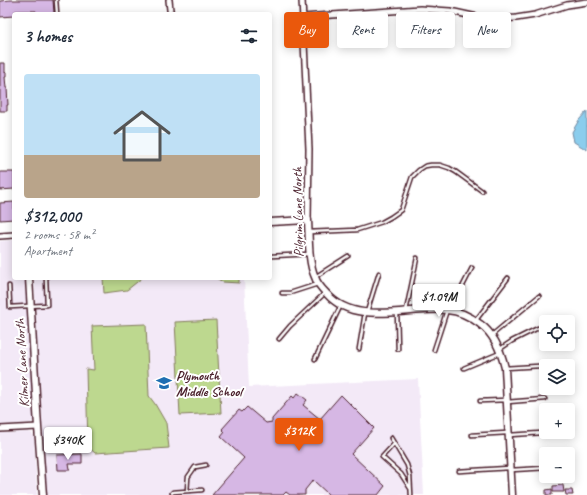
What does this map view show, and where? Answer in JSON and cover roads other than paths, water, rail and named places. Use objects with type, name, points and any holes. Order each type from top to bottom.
[{"type":"street","points":[[168,0],[170,12]]},
{"type":"street","name":"Pilgrim Lane North","points":[[302,0],[303,12]]},
{"type":"street","points":[[329,15],[420,9],[450,11],[482,18],[505,19],[535,15],[567,5],[587,2]]},
{"type":"street","name":"Pilgrim Lane North","points":[[304,48],[309,149],[308,232],[310,254],[315,277],[329,297],[350,309],[366,312],[397,312],[434,309],[460,312],[483,326],[492,335],[500,351],[505,368],[512,495]]},
{"type":"street","points":[[272,222],[308,220]]},
{"type":"street","points":[[0,236],[12,235]]},
{"type":"street","name":"Kilmer Lane North","points":[[29,280],[43,495]]},
{"type":"street","points":[[0,429],[38,427]]},
{"type":"lane","points":[[56,0],[57,12]]},
{"type":"lane","points":[[308,232],[357,230],[382,222],[391,217],[402,210],[412,177],[425,166],[440,165],[449,168],[482,191]]},
{"type":"lane","points":[[272,256],[310,254]]},
{"type":"lane","points":[[315,277],[348,256]]},
{"type":"lane","points":[[406,311],[417,258]]},
{"type":"lane","points":[[434,350],[449,310],[472,268]]},
{"type":"lane","points":[[359,349],[366,312],[379,273]]},
{"type":"lane","points":[[476,321],[508,278]]},
{"type":"lane","points":[[9,286],[10,307],[47,304],[46,280]]},
{"type":"lane","points":[[282,293],[290,293],[318,283]]},
{"type":"lane","points":[[279,339],[290,326],[325,292]]},
{"type":"lane","points":[[492,335],[539,296]]},
{"type":"lane","points":[[315,359],[341,305]]},
{"type":"lane","points":[[397,312],[398,349]]},
{"type":"lane","points":[[464,368],[500,351],[512,341],[538,328]]},
{"type":"lane","points":[[505,368],[539,366]]},
{"type":"lane","points":[[480,401],[545,399]]},
{"type":"lane","points":[[472,435],[539,433]]},
{"type":"lane","points":[[391,438],[407,465],[410,476],[410,495]]},
{"type":"lane","points":[[394,444],[382,457],[401,474],[410,488]]},
{"type":"lane","points":[[187,491],[188,477],[196,467],[206,465]]},
{"type":"lane","points":[[460,471],[539,468]]},
{"type":"lane","points":[[172,493],[202,490]]},
{"type":"water","points":[[587,111],[587,150],[574,142],[572,132],[579,120]]},
{"type":"place","name":"Plymouth Middle School","points":[[164,383]]}]
